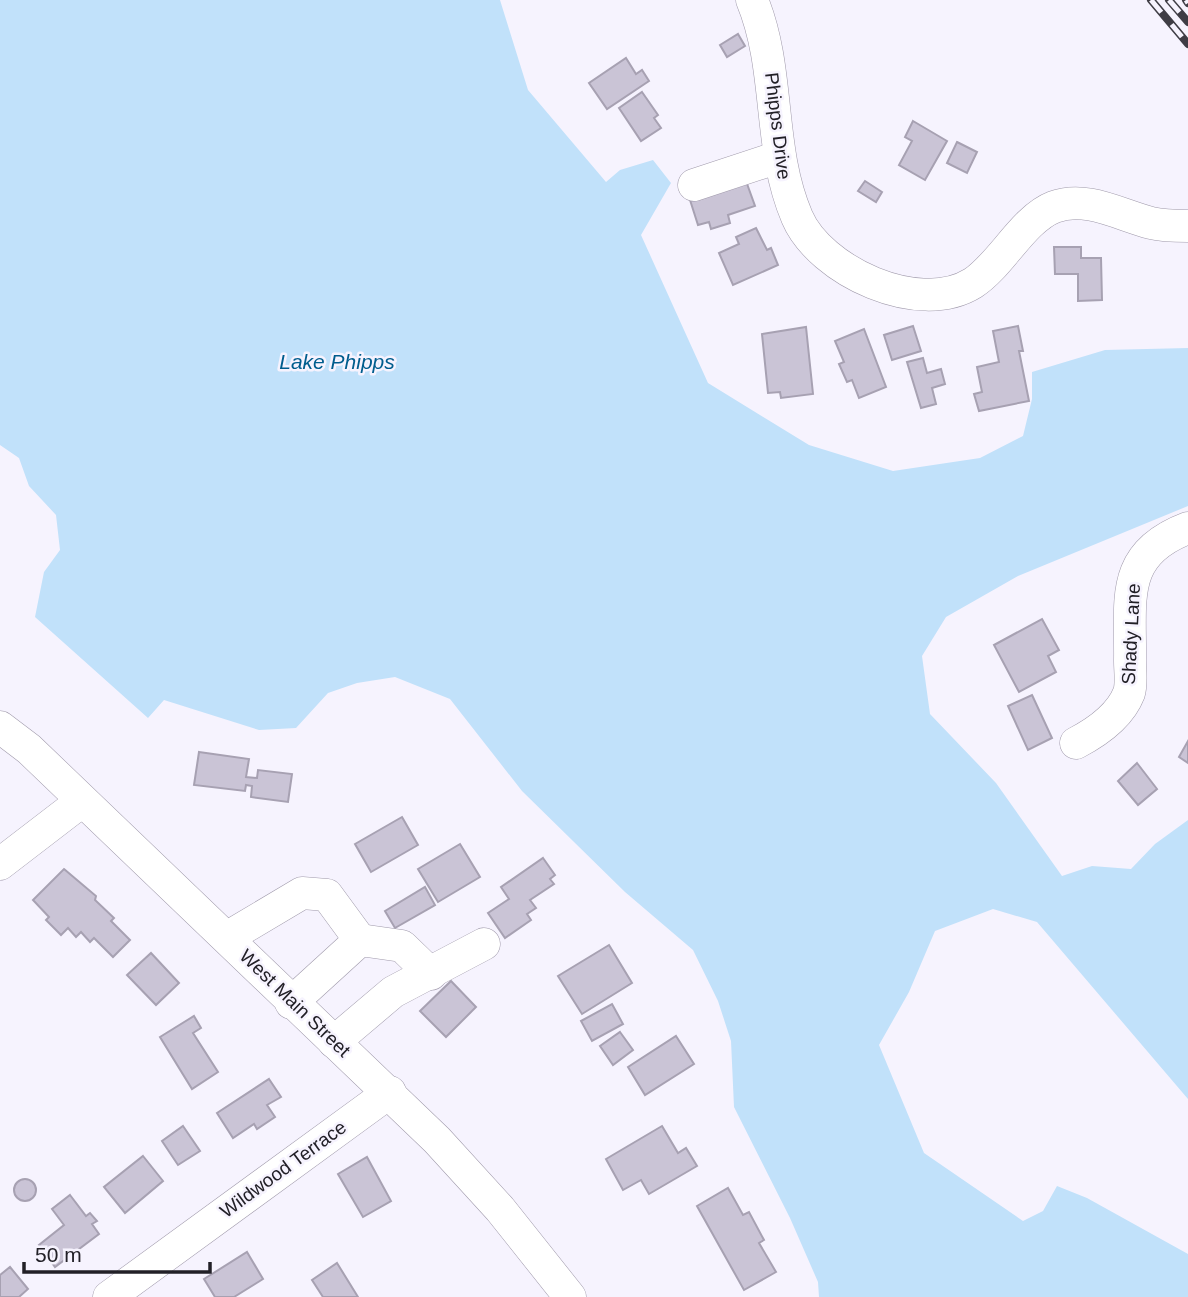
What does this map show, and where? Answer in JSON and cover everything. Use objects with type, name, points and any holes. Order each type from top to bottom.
[{"type":"street","name":"Phipps Drive","points":[[752,0],[763,26],[770,60],[779,157],[786,189],[799,221],[821,252],[852,273],[889,288],[922,294],[950,292],[971,284],[1036,219],[1053,208],[1074,204],[1099,206],[1155,224],[1188,226]]},
{"type":"street","points":[[694,185],[779,157]]},
{"type":"street","name":"Shady Lane","points":[[1076,743],[1109,720],[1130,690],[1132,579],[1138,563],[1153,547],[1188,528]]},
{"type":"street","name":"West Main Street","points":[[0,727],[30,749],[228,937],[291,1003],[390,1092],[500,1209],[570,1297]]},
{"type":"street","points":[[0,864],[82,801]]},
{"type":"street","points":[[228,937],[302,893],[327,895],[360,940],[402,946],[432,974]]},
{"type":"street","points":[[291,1003],[360,940]]},
{"type":"street","points":[[334,1042],[393,992],[432,974],[484,944]]},
{"type":"street","name":"Wildwood Terrace","points":[[109,1297],[390,1092]]},
{"type":"water","name":"Lake Phipps","points":[[0,0],[500,0],[528,90],[606,182],[620,170],[653,160],[671,183],[641,235],[708,383],[809,445],[893,471],[980,458],[1023,436],[1032,399],[1032,372],[1105,350],[1188,348],[1188,506],[1018,576],[946,617],[922,656],[930,714],[996,783],[1062,876],[1092,866],[1131,869],[1155,844],[1188,820],[1188,1099],[1037,922],[993,909],[935,931],[909,992],[879,1045],[924,1153],[1023,1221],[1043,1211],[1057,1186],[1087,1198],[1188,1254],[1188,1297],[819,1297],[818,1282],[790,1218],[734,1107],[731,1041],[718,1001],[693,950],[625,892],[522,791],[450,699],[395,677],[357,683],[328,693],[296,728],[259,730],[164,700],[148,718],[35,617],[44,572],[60,550],[56,515],[29,486],[19,458],[0,445]]},
{"type":"building","points":[[738,34],[745,46],[727,57],[720,45]]},
{"type":"building","points":[[626,58],[636,74],[642,70],[649,81],[607,109],[589,83]]},
{"type":"building","points":[[642,92],[658,115],[654,118],[661,128],[641,141],[619,108]]},
{"type":"building","points":[[913,121],[947,141],[925,180],[899,165],[912,141],[905,137]]},
{"type":"building","points":[[957,142],[977,152],[967,173],[947,163]]},
{"type":"building","points":[[746,181],[755,206],[728,215],[730,223],[711,229],[709,222],[698,225],[690,200]]},
{"type":"building","points":[[865,181],[882,192],[876,202],[858,191]]},
{"type":"building","points":[[756,228],[767,250],[771,248],[778,265],[733,285],[719,253],[739,244],[736,237]]},
{"type":"building","points":[[1054,247],[1081,247],[1081,258],[1101,258],[1102,300],[1078,301],[1078,274],[1055,274]]},
{"type":"building","points":[[913,326],[921,351],[892,360],[884,335]]},
{"type":"building","points":[[1018,326],[1023,351],[1019,351],[1029,401],[979,411],[974,394],[982,392],[977,367],[999,362],[993,331]]},
{"type":"building","points":[[806,327],[813,394],[781,398],[780,392],[768,393],[762,334]]},
{"type":"building","points":[[864,329],[886,387],[859,398],[852,380],[847,382],[839,364],[844,362],[835,341]]},
{"type":"building","points":[[923,358],[927,373],[941,369],[945,384],[932,388],[936,404],[921,408],[907,362]]},
{"type":"building","points":[[1042,619],[1059,650],[1048,656],[1056,672],[1019,692],[994,645]]},
{"type":"building","points":[[1032,695],[1052,738],[1028,750],[1008,706]]},
{"type":"building","points":[[1188,741],[1188,763],[1179,757]]},
{"type":"building","points":[[199,752],[249,759],[246,777],[257,778],[258,770],[292,774],[288,802],[251,797],[252,786],[246,785],[245,791],[194,785]]},
{"type":"building","points":[[1137,763],[1157,789],[1138,805],[1118,781]]},
{"type":"building","points":[[402,817],[418,845],[371,872],[355,844]]},
{"type":"building","points":[[460,844],[480,877],[438,902],[418,869]]},
{"type":"building","points":[[543,858],[555,875],[550,879],[554,884],[530,900],[536,908],[527,914],[531,920],[505,938],[488,913],[509,899],[501,887]]},
{"type":"building","points":[[64,869],[96,896],[95,900],[114,918],[111,921],[130,940],[113,957],[94,938],[90,942],[81,932],[76,937],[68,928],[61,935],[46,920],[49,917],[33,900]]},
{"type":"building","points":[[425,887],[435,905],[395,928],[385,911]]},
{"type":"building","points":[[609,945],[632,983],[582,1014],[558,976]]},
{"type":"building","points":[[151,953],[179,983],[156,1005],[127,975]]},
{"type":"building","points":[[451,981],[476,1007],[446,1037],[420,1011]]},
{"type":"building","points":[[612,1004],[623,1024],[592,1041],[581,1021]]},
{"type":"building","points":[[194,1016],[201,1028],[193,1033],[218,1072],[192,1089],[160,1037]]},
{"type":"building","points":[[620,1032],[633,1050],[613,1065],[600,1046]]},
{"type":"building","points":[[676,1036],[694,1064],[645,1095],[628,1067]]},
{"type":"building","points":[[269,1079],[281,1097],[267,1105],[275,1117],[257,1129],[254,1124],[233,1138],[217,1113]]},
{"type":"building","points":[[183,1126],[200,1151],[178,1165],[162,1141]]},
{"type":"building","points":[[662,1126],[678,1153],[686,1148],[697,1166],[649,1194],[641,1180],[623,1190],[606,1159]]},
{"type":"building","points":[[143,1156],[163,1181],[125,1213],[104,1187]]},
{"type":"building","points":[[367,1157],[391,1201],[363,1217],[338,1174]]},
{"type":"building","points":[[25,1179],[33,1182],[36,1190],[33,1198],[25,1201],[17,1198],[14,1190],[17,1182]]},
{"type":"building","points":[[728,1188],[743,1215],[749,1212],[764,1240],[759,1243],[776,1272],[744,1290],[697,1206]]},
{"type":"building","points":[[70,1195],[86,1216],[90,1213],[97,1221],[92,1224],[99,1234],[55,1267],[39,1245],[64,1225],[52,1209]]},
{"type":"building","points":[[247,1252],[263,1279],[234,1297],[215,1297],[204,1279]]},
{"type":"building","points":[[337,1263],[358,1297],[323,1297],[312,1280]]},
{"type":"building","points":[[10,1267],[28,1289],[19,1297],[0,1297],[0,1275]]},
{"type":"railway","points":[[1151,0],[1188,44]]},
{"type":"railway","points":[[1169,0],[1188,22]]}]
